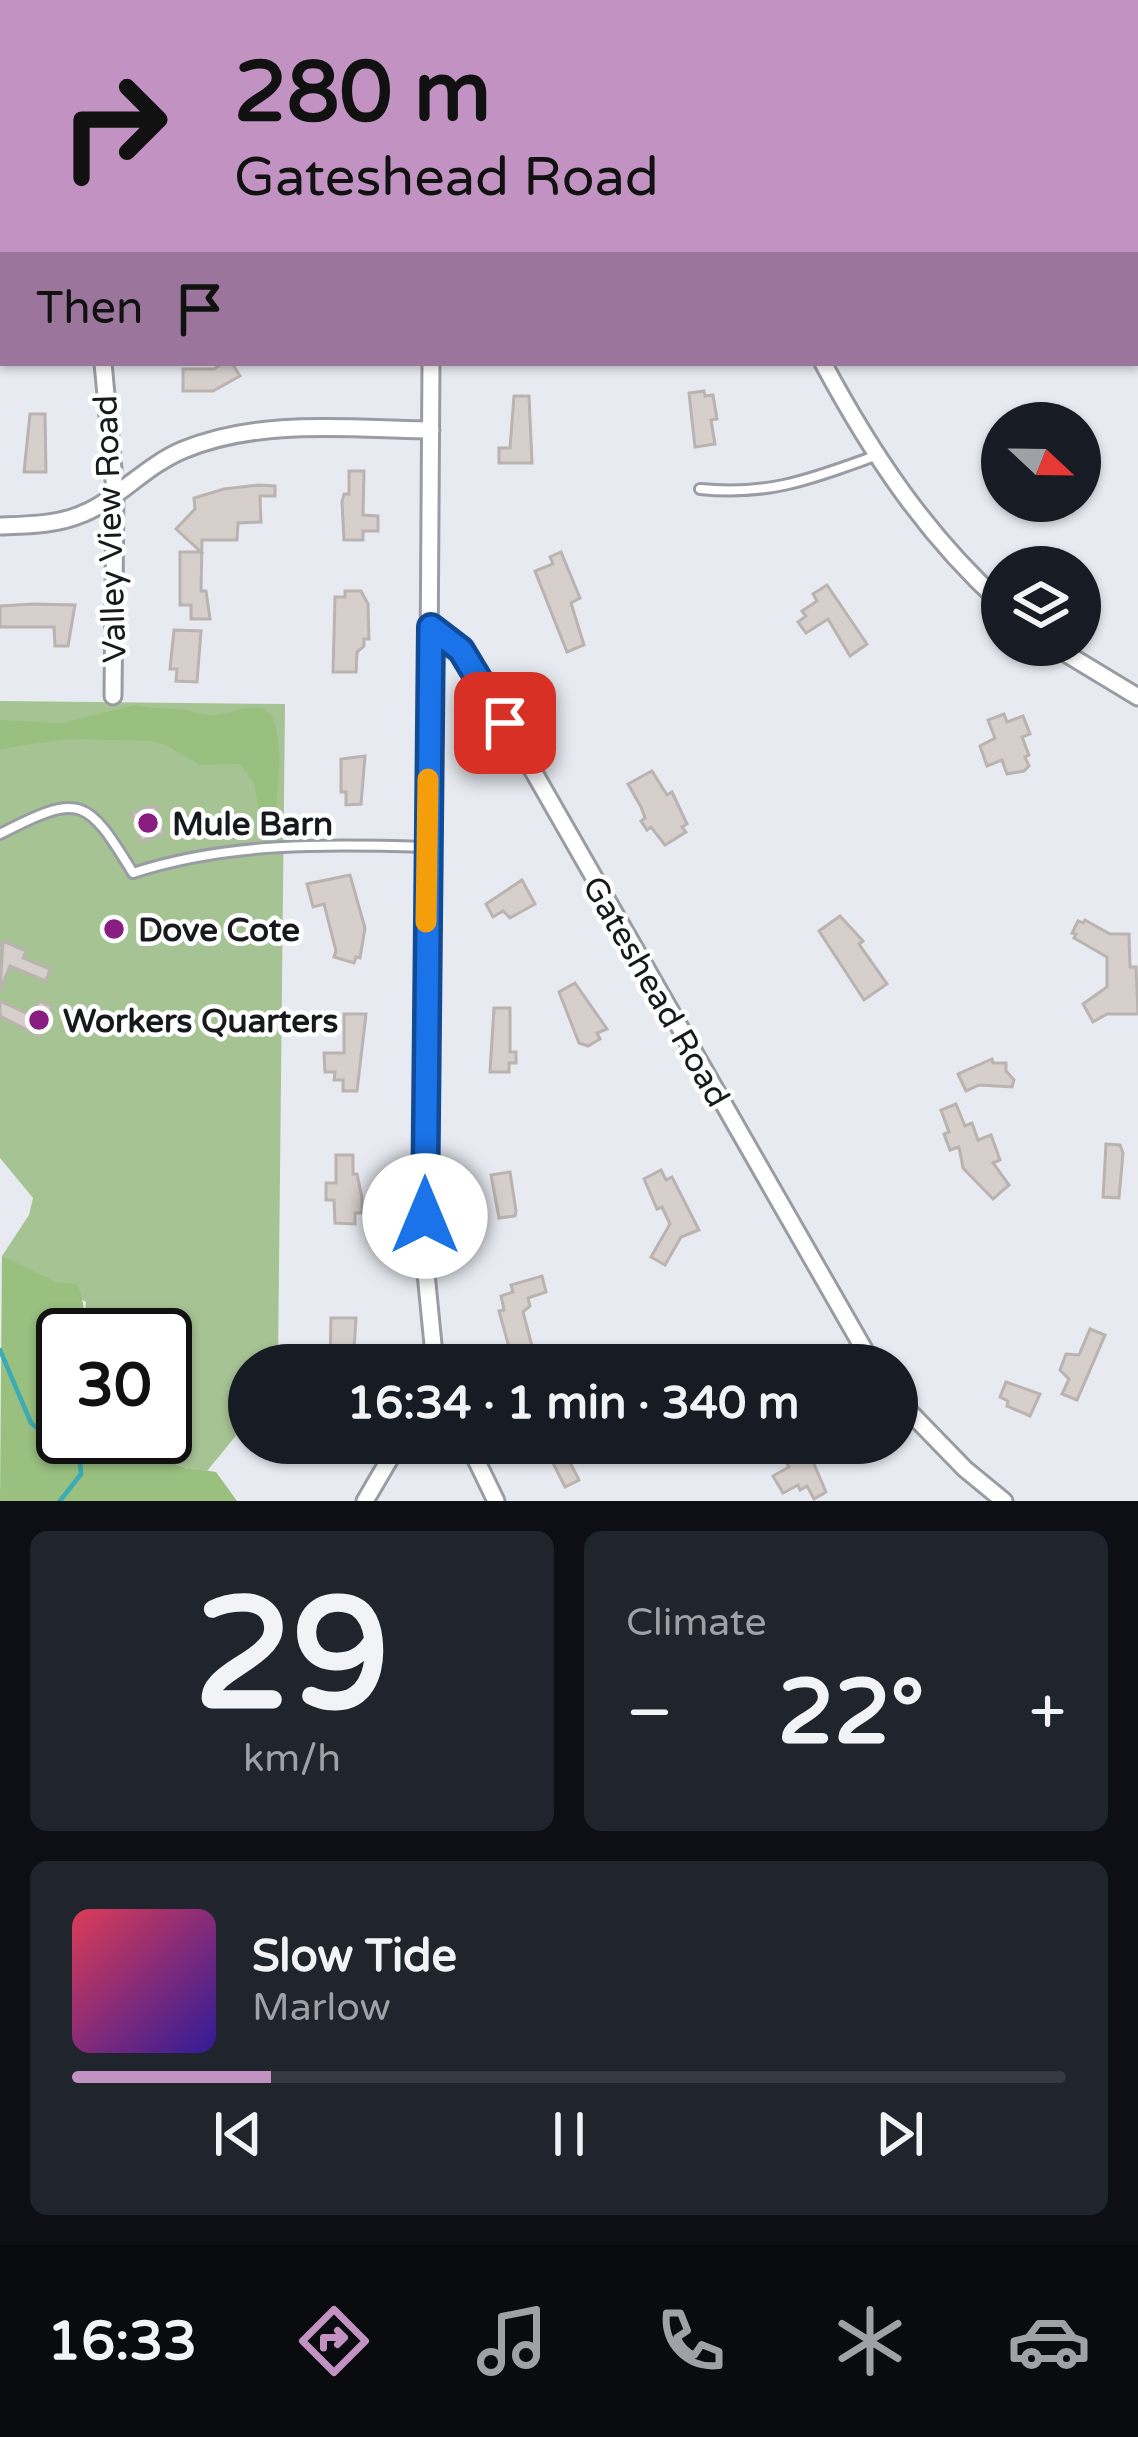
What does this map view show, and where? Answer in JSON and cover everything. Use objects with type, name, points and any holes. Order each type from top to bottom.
[{"type":"street","name":"Valley View Road","points":[[103,366],[115,491],[113,696]]},
{"type":"street","points":[[431,366],[425,1263],[433,1344]]},
{"type":"street","points":[[825,366],[875,455],[933,535],[981,583]]},
{"type":"street","points":[[0,526],[84,514],[155,463],[184,449],[249,431],[431,430]]},
{"type":"street","name":"Gateshead Road","points":[[431,627],[449,638],[473,666],[860,1344]]},
{"type":"street","points":[[1087,666],[1138,697]]},
{"type":"street","points":[[918,1421],[1004,1501]]},
{"type":"street","points":[[365,1501],[387,1464]]},
{"type":"street","points":[[478,1464],[496,1501]]},
{"type":"lane","points":[[700,489],[742,494],[796,485],[875,455]]},
{"type":"lane","points":[[0,834],[40,813],[72,806],[94,815],[134,873],[264,848],[427,847]]},
{"type":"green space","points":[[0,701],[285,704],[278,1344],[228,1344],[228,1446],[207,1471],[177,1464],[192,1464],[192,1308],[85,1308],[86,1302],[2,1256],[29,1215],[33,1198],[0,1158]]},
{"type":"green space","points":[[135,705],[209,715],[264,709],[276,727],[278,742],[274,817],[260,819],[254,783],[240,764],[200,765],[152,741],[67,739],[0,749],[0,720],[62,723]]},
{"type":"green space","points":[[2,1256],[56,1282],[77,1284],[83,1308],[36,1308],[36,1464],[176,1464],[216,1472],[237,1501],[0,1501]]},
{"type":"building","points":[[234,366],[240,376],[213,391],[183,391],[183,369]]},
{"type":"building","points":[[704,391],[705,396],[713,395],[715,444],[695,447],[689,393]]},
{"type":"building","points":[[514,396],[529,396],[532,463],[499,463],[499,448],[510,448]]},
{"type":"building","points":[[30,414],[45,414],[46,472],[24,472]]},
{"type":"building","points":[[349,471],[364,471],[363,515],[378,516],[378,531],[363,531],[363,540],[344,540],[342,502],[344,494],[349,494]]},
{"type":"building","points":[[275,486],[275,496],[260,496],[261,522],[238,523],[237,540],[202,540],[201,591],[206,591],[210,619],[191,619],[191,605],[180,605],[180,552],[201,552],[176,529],[195,509],[194,498]]},
{"type":"building","points":[[561,552],[580,598],[571,603],[584,645],[567,652],[535,571],[553,564],[550,557]]},
{"type":"building","points":[[827,585],[867,644],[850,656],[828,619],[806,633],[798,622],[806,616],[802,611],[817,601],[813,594]]},
{"type":"building","points":[[345,591],[361,591],[368,604],[369,639],[364,639],[357,652],[356,672],[333,672],[335,597],[345,597]]},
{"type":"building","points":[[75,605],[68,646],[55,646],[54,627],[0,627],[0,606]]},
{"type":"building","points":[[174,630],[201,631],[197,682],[176,681],[177,669],[170,669]]},
{"type":"building","points":[[1004,714],[1007,722],[1023,716],[1030,734],[1022,737],[1029,755],[1024,771],[1007,774],[1002,760],[987,766],[980,746],[995,738],[988,720]]},
{"type":"building","points":[[365,756],[361,804],[346,805],[341,759]]},
{"type":"building","points":[[652,771],[667,795],[672,792],[687,824],[682,827],[686,832],[665,845],[641,821],[645,818],[628,784]]},
{"type":"building","name":"Mule Barn","points":[[155,806],[164,833],[141,841],[132,813]]},
{"type":"building","points":[[350,875],[365,928],[360,958],[354,963],[334,957],[324,904],[313,907],[307,884]]},
{"type":"building","points":[[522,880],[535,904],[510,918],[503,911],[493,917],[486,904]]},
{"type":"building","points":[[840,916],[863,941],[859,944],[887,984],[864,1000],[819,931]]},
{"type":"building","points":[[1078,921],[1110,934],[1129,934],[1138,1014],[1107,1014],[1093,1022],[1083,1004],[1107,987],[1107,957],[1074,938]]},
{"type":"building","points":[[3,941],[26,951],[23,958],[50,969],[46,981],[10,966],[0,990]]},
{"type":"building","points":[[575,983],[607,1029],[597,1033],[600,1039],[588,1046],[579,1043],[559,992]]},
{"type":"building","points":[[0,1001],[33,1016],[39,1001],[52,1007],[39,1036],[0,1016]]},
{"type":"building","points":[[494,1008],[510,1008],[510,1052],[516,1052],[516,1063],[509,1063],[509,1072],[490,1072]]},
{"type":"building","points":[[344,1014],[366,1014],[357,1091],[343,1091],[343,1080],[334,1080],[335,1072],[325,1072],[324,1053],[344,1053]]},
{"type":"building","points":[[992,1059],[1006,1063],[1014,1080],[1012,1087],[979,1085],[966,1091],[958,1074]]},
{"type":"building","points":[[956,1104],[965,1126],[972,1123],[978,1140],[991,1135],[1000,1160],[993,1163],[1009,1185],[993,1199],[963,1168],[959,1147],[950,1150],[941,1110]]},
{"type":"building","points":[[1106,1144],[1120,1145],[1123,1153],[1119,1198],[1103,1197]]},
{"type":"building","points":[[336,1155],[353,1155],[353,1174],[357,1174],[362,1198],[362,1213],[355,1213],[355,1224],[335,1223],[334,1200],[326,1200],[326,1183],[336,1183]]},
{"type":"building","points":[[661,1170],[666,1180],[672,1177],[699,1230],[681,1237],[665,1265],[651,1257],[670,1224],[662,1207],[657,1209],[644,1179]]},
{"type":"building","points":[[510,1172],[515,1216],[499,1218],[491,1175]]},
{"type":"building","points":[[542,1276],[546,1292],[528,1298],[530,1306],[523,1312],[531,1344],[508,1344],[499,1311],[504,1310],[501,1296],[513,1292],[511,1285]]},
{"type":"building","points":[[331,1318],[356,1318],[354,1344],[330,1344]]},
{"type":"building","points":[[1090,1329],[1105,1335],[1077,1400],[1062,1394],[1069,1379],[1060,1370],[1066,1354],[1079,1355]]},
{"type":"building","points":[[1006,1382],[1040,1394],[1030,1416],[1007,1406],[1008,1401],[1000,1397]]},
{"type":"building","points":[[554,1464],[571,1464],[579,1480],[565,1487]]},
{"type":"building","points":[[814,1464],[826,1492],[814,1499],[807,1486],[800,1490],[798,1485],[783,1493],[773,1476],[789,1467]]},
{"type":"waterway","points":[[0,1350],[31,1423],[80,1462],[81,1474],[60,1501]]},
{"type":"slow traffic","points":[[426,922],[428,779]]},
{"type":"place","name":"Mule Barn","points":[[148,823]]},
{"type":"place","name":"Dove Cote","points":[[114,929]]},
{"type":"place","name":"Workers Quarters","points":[[39,1020]]},
{"type":"route","points":[[425,1216],[431,627],[461,650],[505,723]]}]
